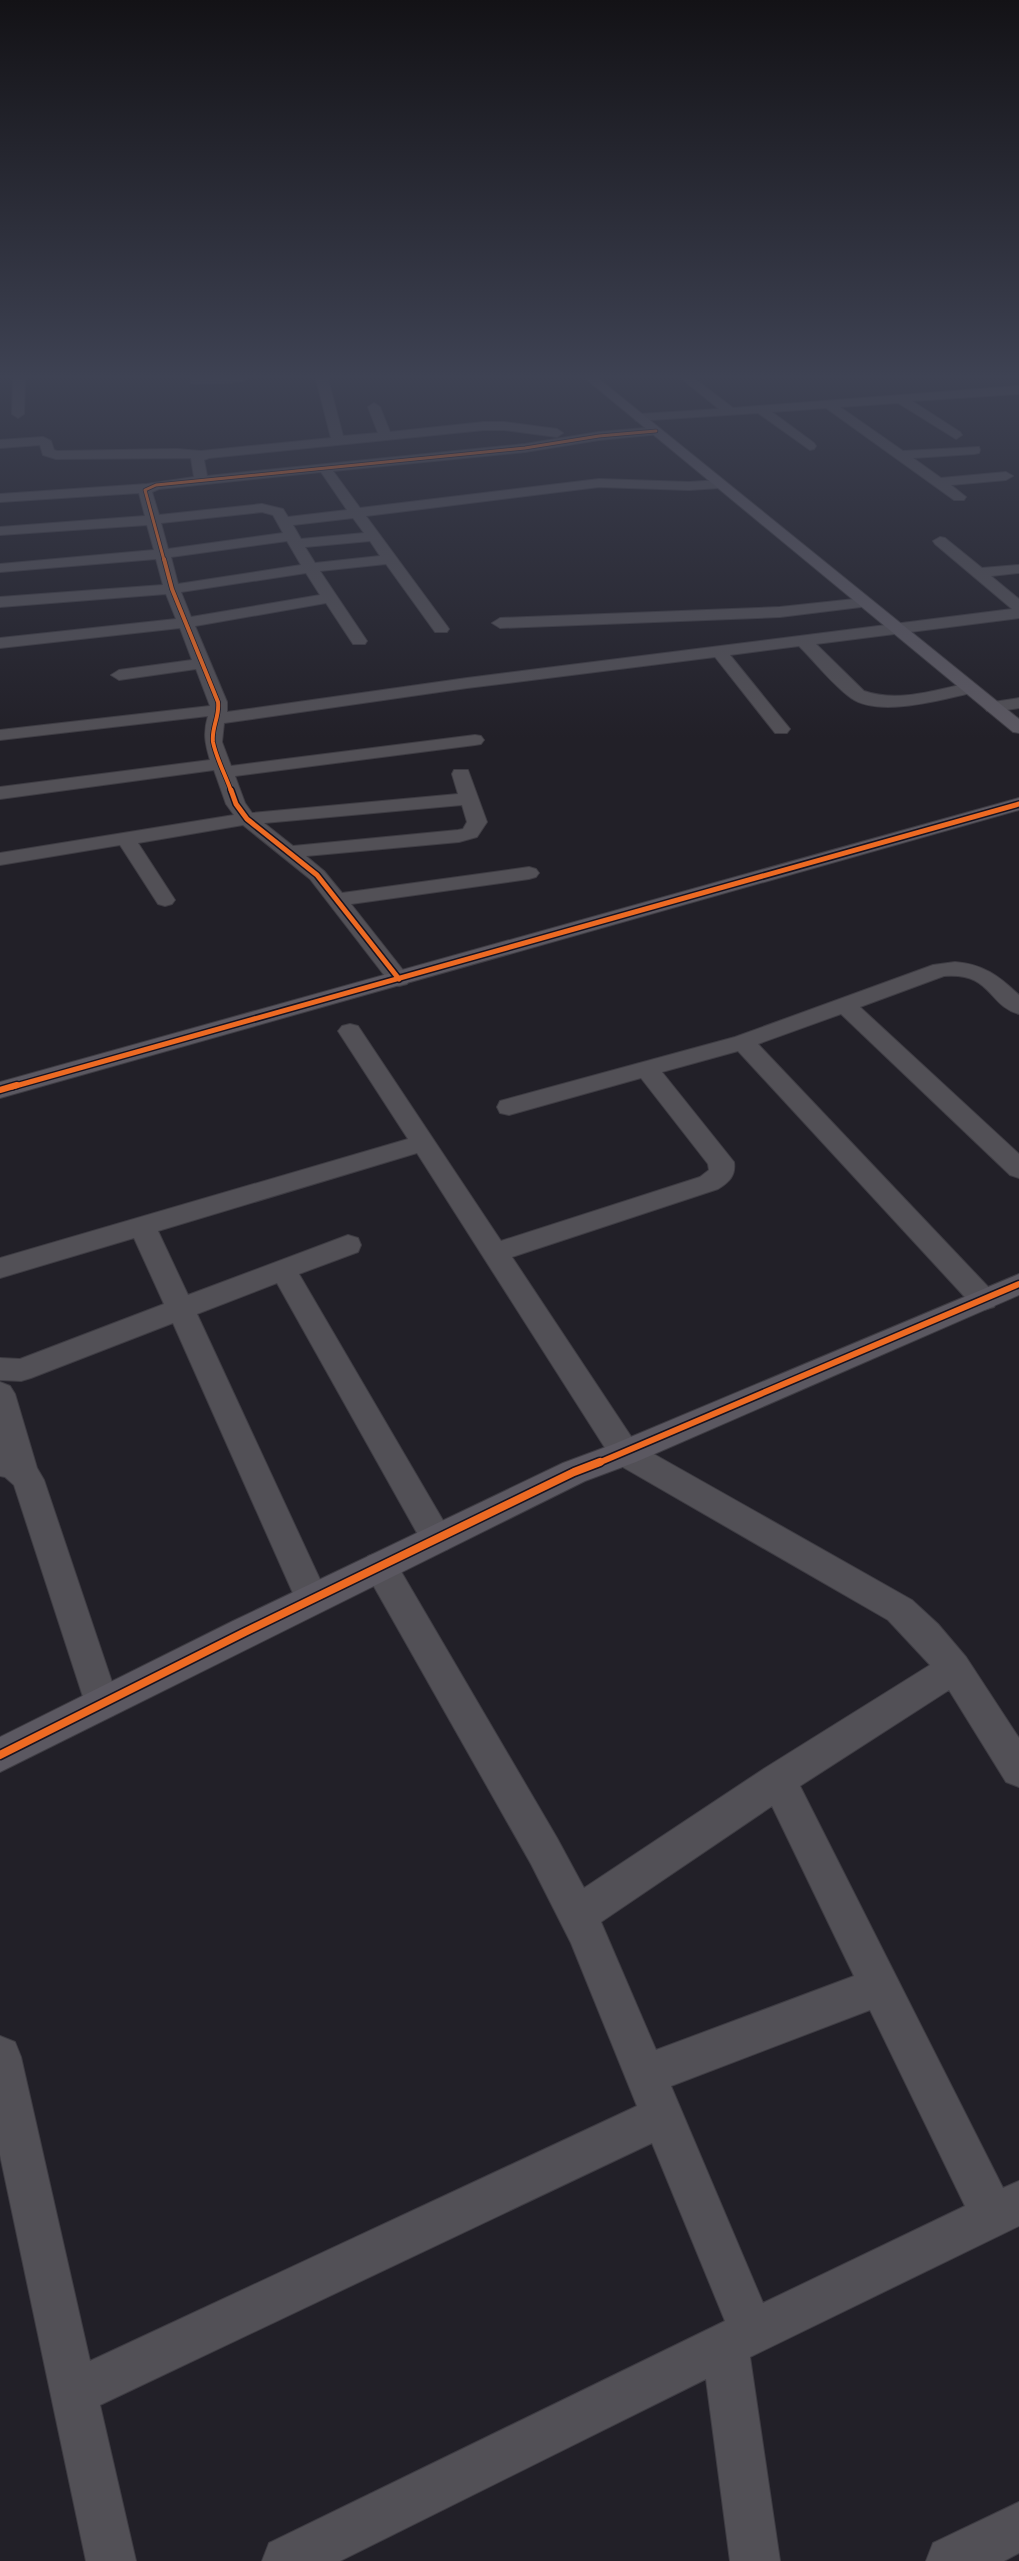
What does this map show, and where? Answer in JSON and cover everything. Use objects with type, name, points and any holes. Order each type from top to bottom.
[{"type":"street","points":[[147,499],[172,589],[216,694],[218,714],[212,730],[213,742],[236,804],[247,820],[318,875],[398,980]]},
{"type":"street","points":[[347,499],[441,629]]},
{"type":"street","points":[[284,522],[478,499]]},
{"type":"street","points":[[738,499],[1019,728]]},
{"type":"street","points":[[0,531],[152,520],[262,508],[278,512],[310,568],[359,641]]},
{"type":"street","points":[[0,568],[294,540],[374,536]]},
{"type":"street","points":[[940,541],[1019,607]]},
{"type":"street","points":[[0,602],[172,589],[310,568],[390,559]]},
{"type":"street","points":[[979,573],[1019,569]]},
{"type":"street","points":[[0,643],[186,623],[330,598]]},
{"type":"street","points":[[500,622],[794,611],[864,603]]},
{"type":"street","points":[[0,735],[218,714],[1019,613]]},
{"type":"street","points":[[803,640],[858,694],[868,699],[888,701],[969,688]]},
{"type":"street","points":[[719,652],[781,729]]},
{"type":"street","points":[[119,675],[203,662]]},
{"type":"street","points":[[993,707],[1019,703]]},
{"type":"street","points":[[0,793],[475,740]]},
{"type":"street","points":[[289,852],[459,836],[470,833],[477,822],[461,774]]},
{"type":"street","points":[[0,859],[247,820],[469,799]]},
{"type":"street","points":[[0,1090],[398,980],[1019,804]]},
{"type":"street","points":[[126,839],[165,900]]},
{"type":"street","points":[[338,900],[529,873]]},
{"type":"street","points":[[509,1106],[743,1042],[941,970],[969,968],[981,973],[1019,1007]]},
{"type":"street","points":[[845,1005],[1019,1169]]},
{"type":"street","points":[[350,1031],[625,1453],[900,1610],[926,1635],[954,1668],[1015,1755]]},
{"type":"street","points":[[743,1042],[984,1300]]},
{"type":"street","points":[[494,1253],[709,1183],[719,1177],[722,1170],[721,1162],[648,1069]]},
{"type":"street","points":[[0,1268],[423,1143]]},
{"type":"street","points":[[142,1225],[312,1599]]},
{"type":"street","points":[[0,1369],[20,1370],[348,1245]]},
{"type":"street","points":[[283,1270],[437,1539]]},
{"type":"street","points":[[0,1755],[312,1599],[574,1472],[625,1453],[1019,1284]]},
{"type":"street","points":[[0,1394],[11,1467],[28,1480],[102,1704]]},
{"type":"street","points":[[380,1566],[544,1851],[577,1915],[662,2116],[738,2339],[755,2561]]},
{"type":"street","points":[[577,1915],[778,1780],[954,1668]]},
{"type":"street","points":[[287,2561],[1006,2209],[880,1986],[778,1780]]},
{"type":"street","points":[[645,2075],[880,1986]]},
{"type":"street","points":[[0,2057],[111,2561]]},
{"type":"street","points":[[74,2393],[662,2116]]},
{"type":"street","points":[[951,2561],[1019,2527]]},
{"type":"cycle path","points":[[147,499],[172,589],[218,702],[219,710],[213,730],[213,742],[236,804],[247,819],[317,875],[399,979]]},
{"type":"cycle path","points":[[0,1090],[1019,804]]},
{"type":"cycle path","points":[[0,1755],[245,1632],[574,1472],[625,1453],[1019,1284]]}]
